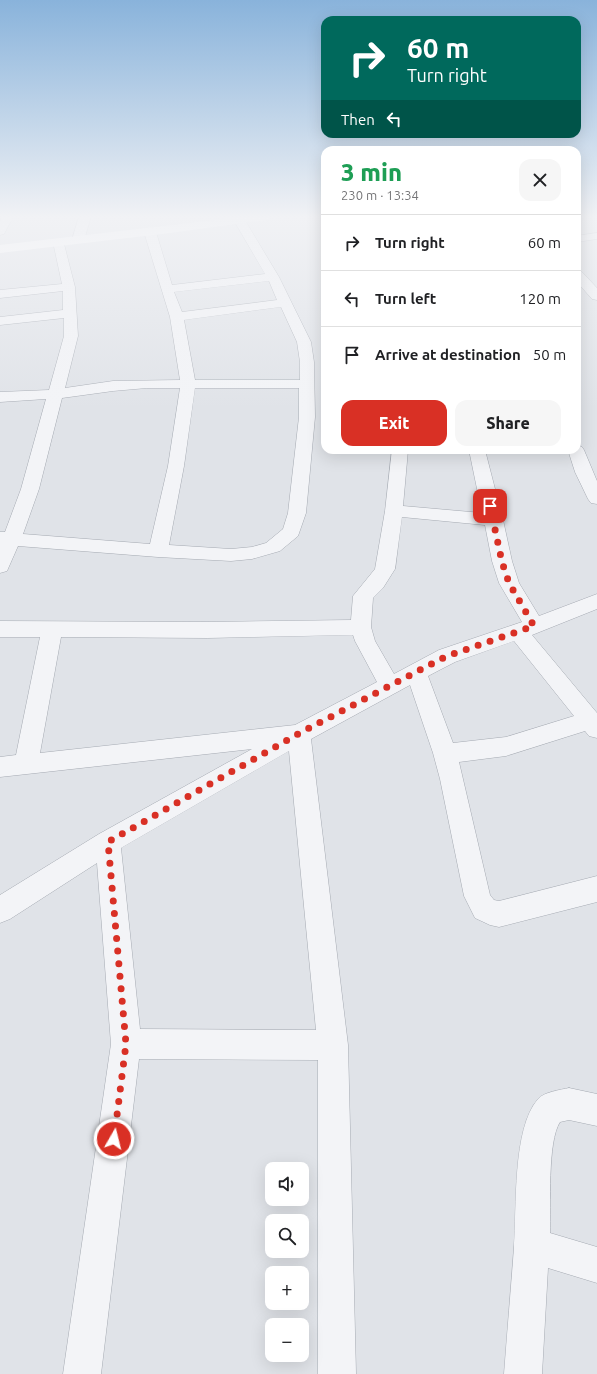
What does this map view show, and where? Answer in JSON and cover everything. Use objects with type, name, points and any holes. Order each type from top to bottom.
[{"type":"street","points":[[0,566],[6,538],[30,489],[71,336],[67,281]]},
{"type":"street","points":[[158,551],[176,466],[188,384],[177,316],[165,281]]},
{"type":"street","points":[[167,289],[237,281]]},
{"type":"street","points":[[6,538],[158,551],[231,555],[252,553],[273,548],[291,532],[297,513],[307,417],[307,362],[304,342],[275,281]]},
{"type":"street","points":[[583,281],[597,296]]},
{"type":"street","points":[[0,294],[68,287]]},
{"type":"street","points":[[177,316],[285,303]]},
{"type":"street","points":[[0,321],[70,313]]},
{"type":"street","points":[[0,397],[55,394],[113,386],[147,384],[307,384]]},
{"type":"street","points":[[390,686],[365,641],[361,627],[363,596],[376,583],[385,569],[394,511],[400,454]]},
{"type":"street","points":[[445,753],[494,749],[593,725],[526,629],[502,562],[494,520],[477,454]]},
{"type":"street","points":[[577,454],[597,499]]},
{"type":"street","points":[[394,511],[494,520]]},
{"type":"street","points":[[0,910],[108,842],[306,737],[416,672],[447,656],[526,629],[597,601]]},
{"type":"street","points":[[0,629],[207,630],[361,627]]},
{"type":"street","points":[[26,763],[52,629]]},
{"type":"street","points":[[416,672],[445,753],[477,896],[481,906],[488,912],[499,914],[597,889]]},
{"type":"street","points":[[0,767],[26,763],[306,737]]},
{"type":"street","points":[[306,737],[333,1045],[337,1374]]},
{"type":"street","points":[[82,1374],[126,1044],[108,842]]},
{"type":"street","points":[[126,1044],[333,1045]]},
{"type":"street","points":[[523,1374],[532,1246],[536,1146],[541,1124],[550,1109],[569,1104],[597,1110]]},
{"type":"street","points":[[532,1246],[597,1265]]},
{"type":"route","points":[[114,1139],[126,1044],[108,842],[298,734],[447,656],[534,626],[509,583],[502,562],[490,506]]}]
